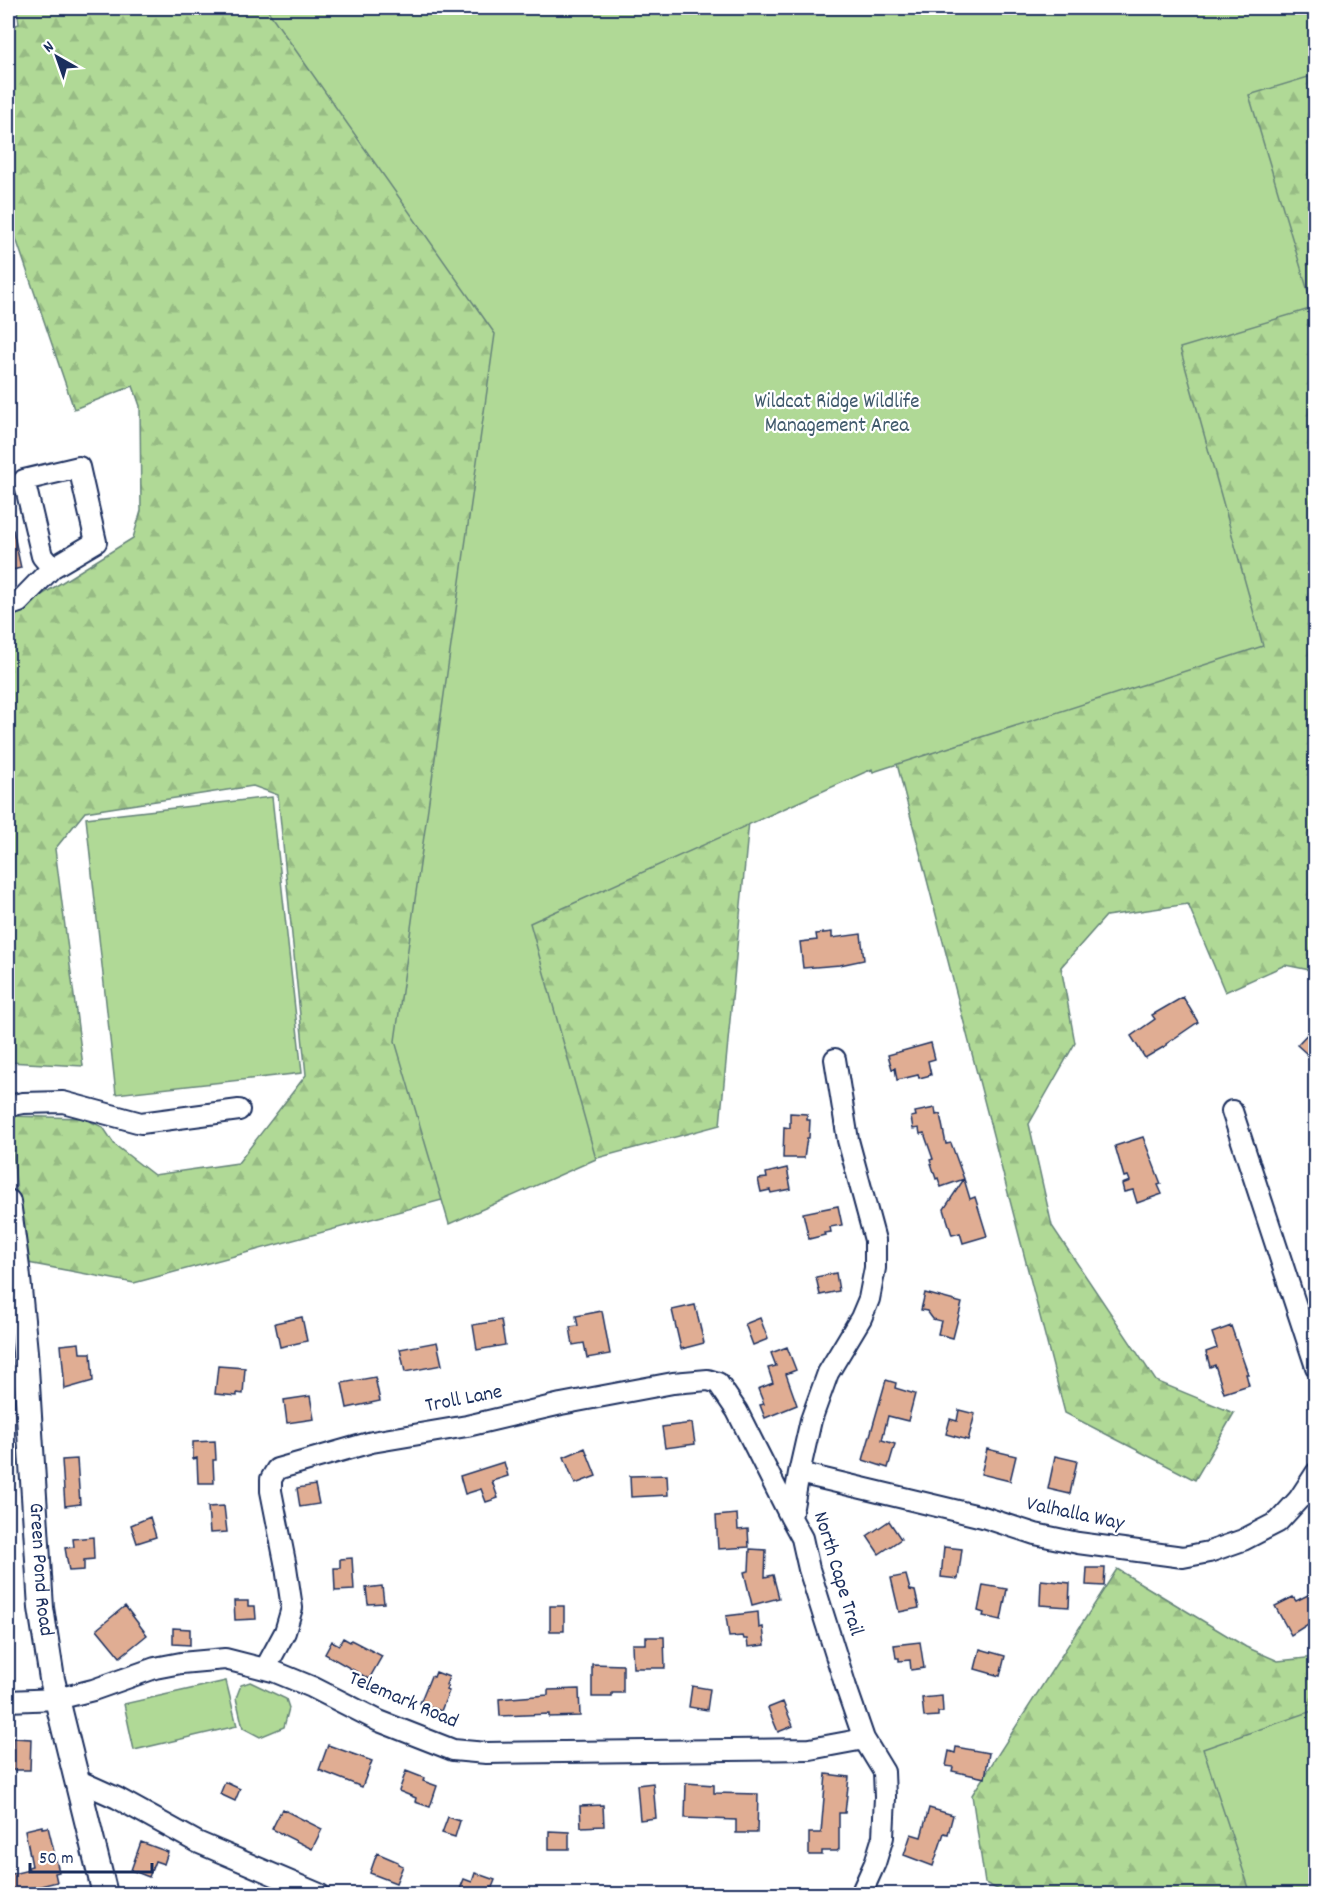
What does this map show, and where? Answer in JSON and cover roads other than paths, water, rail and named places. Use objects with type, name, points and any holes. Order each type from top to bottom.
[{"type":"main road","name":"Green Pond Road","points":[[8,1202],[25,1352],[40,1608],[57,1699],[105,1894]]},
{"type":"street","points":[[8,606],[19,602],[52,568],[96,542],[79,467],[24,480],[42,556],[52,568]]},
{"type":"street","name":"North Cape Trail","points":[[835,1059],[849,1140],[874,1240],[875,1268],[869,1299],[861,1318],[828,1373],[811,1420],[791,1518],[802,1538],[809,1569],[864,1739],[884,1772],[882,1837],[875,1863],[861,1894]]},
{"type":"street","points":[[8,1106],[63,1101],[141,1123],[239,1110]]},
{"type":"street","points":[[1232,1110],[1316,1367]]},
{"type":"street","name":"Troll Lane","points":[[266,1669],[285,1632],[292,1608],[271,1491],[271,1479],[277,1469],[372,1442],[467,1426],[561,1404],[673,1383],[708,1380],[718,1383],[736,1411],[791,1518]]},
{"type":"street","name":"Valhalla Way","points":[[799,1473],[972,1514],[1035,1534],[1077,1543],[1183,1557],[1209,1552],[1243,1540],[1278,1522],[1299,1499],[1316,1473]]},
{"type":"street","name":"Telemark Road","points":[[8,1701],[57,1699],[93,1690],[155,1668],[225,1659],[266,1669],[312,1687],[379,1721],[453,1750],[486,1753],[810,1749],[864,1739]]},
{"type":"street","points":[[77,1780],[117,1798],[197,1842],[319,1894]]},
{"type":"park label","name":"Wildcat Ridge Wildlife Management Area","points":[[837,415]]}]
